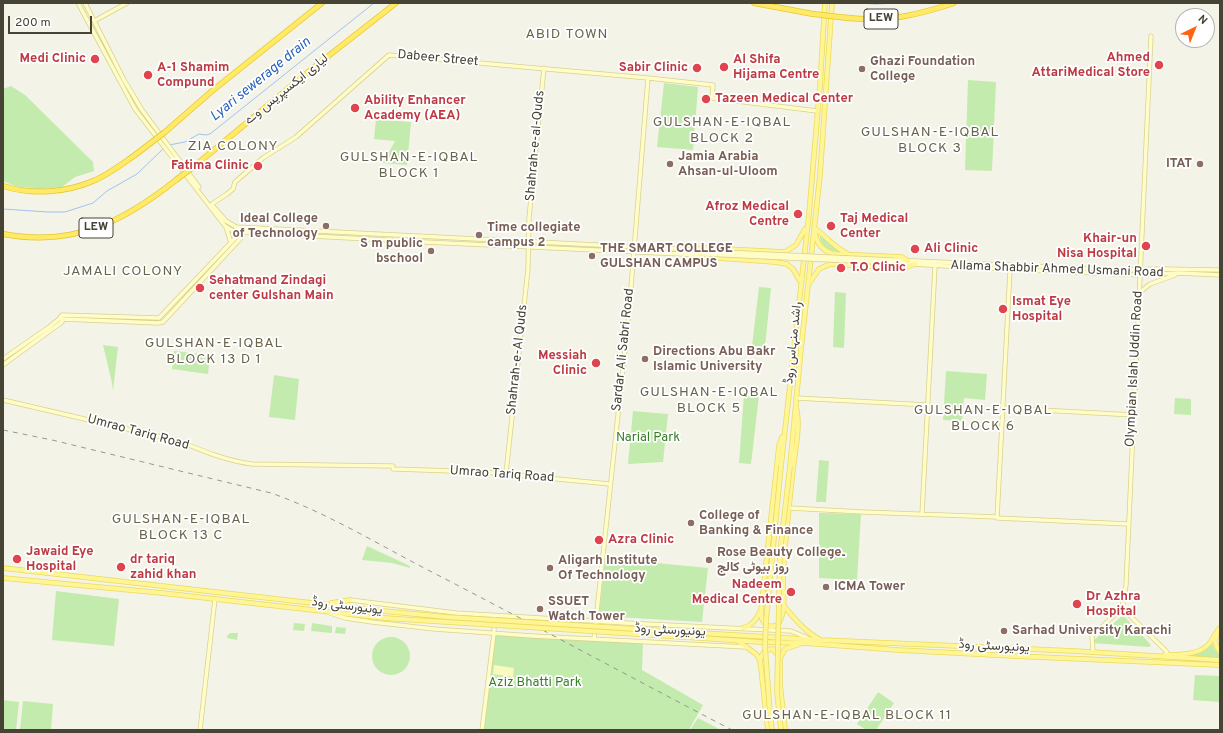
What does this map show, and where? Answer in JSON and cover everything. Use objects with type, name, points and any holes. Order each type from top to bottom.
[{"type":"highway","points":[[3,186],[33,192],[56,191],[77,187],[94,181],[112,171],[165,132],[212,91],[322,3]]},
{"type":"highway","name":"لیاری ایکسپریس وے","points":[[3,234],[20,237],[45,238],[69,235],[98,227],[133,211],[162,192],[313,68],[396,3]]},
{"type":"highway","name":"LEW","points":[[754,3],[813,14],[868,19],[904,17],[954,3]]},
{"type":"main road","name":"راشد منہاس روڈ","points":[[772,730],[764,647],[784,434],[798,313],[800,281],[808,222],[825,3]]},
{"type":"main road","name":"راشد منہاس روڈ","points":[[781,730],[777,692],[780,553],[820,175],[832,3]]},
{"type":"main road","points":[[814,151],[817,157],[821,153]]},
{"type":"main road","points":[[812,172],[815,167],[817,167],[820,175]]},
{"type":"main road","points":[[696,249],[703,248],[785,252],[796,245],[808,222]]},
{"type":"main road","points":[[814,228],[823,234],[841,251],[850,255]]},
{"type":"main road","points":[[814,228],[817,242],[826,252],[833,254],[902,257],[908,261]]},
{"type":"main road","points":[[702,253],[704,257],[787,264],[793,269],[800,281]]},
{"type":"main road","points":[[807,287],[816,272],[830,264],[904,268],[915,264]]},
{"type":"main road","points":[[784,434],[779,446],[761,610],[763,622],[767,625],[776,626],[782,616],[783,605],[782,588],[798,414],[796,400]]},
{"type":"main road","points":[[766,566],[784,568]]},
{"type":"main road","name":"یونیورسٹی روڈ","points":[[3,568],[447,618],[820,640],[1168,656]]},
{"type":"main road","name":"یونیورسٹی روڈ","points":[[3,578],[215,599],[384,618],[738,641],[804,643],[898,650],[1220,666]]},
{"type":"main road","points":[[324,604],[350,600]]},
{"type":"main road","points":[[783,605],[802,627],[820,640]]},
{"type":"main road","points":[[742,628],[751,624],[761,610]]},
{"type":"main road","points":[[1168,656],[1186,654],[1201,650],[1208,645],[1220,629]]},
{"type":"main road","points":[[1220,629],[1215,640],[1217,648],[1220,652]]},
{"type":"main road","points":[[738,641],[756,654],[760,660],[768,730]]},
{"type":"main road","points":[[747,647],[760,642]]},
{"type":"main road","points":[[785,730],[780,692],[780,658],[785,649],[804,643]]},
{"type":"main road","points":[[760,660],[763,653],[768,649],[773,649],[780,658]]},
{"type":"main road","points":[[1168,656],[1220,660]]},
{"type":"street","points":[[62,317],[158,323],[163,322],[243,236],[236,227],[226,221],[135,109],[78,3]]},
{"type":"street","points":[[85,3],[124,80],[162,141]]},
{"type":"street","points":[[94,21],[127,3]]},
{"type":"street","name":"Olympian Islah Uddin Road","points":[[1122,608],[1126,584],[1151,36]]},
{"type":"street","name":"Dabeer Street","points":[[212,204],[228,194],[233,189],[235,182],[263,158],[296,137],[389,54],[648,78],[713,86],[712,98],[817,111]]},
{"type":"street","name":"Shahrah-e-al-Quds","points":[[529,247],[529,218],[544,68]]},
{"type":"street","name":"Sardar Ali Sabri Road","points":[[594,639],[628,312],[648,78]]},
{"type":"street","points":[[188,174],[226,227],[231,243]]},
{"type":"street","points":[[226,227],[235,232],[529,247],[894,261]]},
{"type":"street","points":[[236,227],[696,249],[702,253]]},
{"type":"street","points":[[3,365],[62,317],[159,318],[241,232],[248,228]]},
{"type":"street","name":"Shahrah-e-Al Quds","points":[[506,473],[528,269],[529,247]]},
{"type":"street","name":"Allama Shabbir Ahmed Usmani Road","points":[[894,261],[1119,270],[1220,270]]},
{"type":"street","name":"Allama Shabbir Ahmed Usmani Road","points":[[894,261],[935,266],[1010,270],[1140,275],[1178,274],[1220,276]]},
{"type":"street","points":[[922,514],[935,266]]},
{"type":"street","points":[[997,517],[1010,270]]},
{"type":"street","points":[[1139,293],[1150,284],[1178,274]]},
{"type":"street","points":[[3,360],[50,328]]},
{"type":"street","name":"Umrao Tariq Road","points":[[3,400],[179,441],[235,462],[252,464],[393,467],[506,473],[610,484]]},
{"type":"street","points":[[796,400],[928,405]]},
{"type":"street","points":[[1002,408],[1134,415]]},
{"type":"street","points":[[789,508],[1128,524]]},
{"type":"street","points":[[200,730],[215,599]]},
{"type":"street","points":[[350,600],[494,615],[791,631],[810,639]]},
{"type":"street","points":[[1093,652],[1092,636],[1122,608],[1166,651],[1168,656]]},
{"type":"street","points":[[326,611],[345,618],[372,622],[494,633],[736,645],[747,647]]},
{"type":"street","points":[[482,730],[494,633],[494,615]]},
{"type":"green space","points":[[968,80],[996,82],[992,171],[965,170]]},
{"type":"green space","points":[[664,83],[698,87],[693,150],[657,147]]},
{"type":"green space","points":[[11,86],[25,95],[93,162],[94,171],[75,177],[62,187],[41,189],[15,186],[3,181],[3,89]]},
{"type":"green space","points":[[376,119],[411,122],[407,165],[383,163],[395,141],[374,139]]},
{"type":"green space","points":[[820,235],[822,235],[839,251],[832,251],[826,248],[821,242]]},
{"type":"green space","points":[[759,287],[771,288],[765,347],[752,346]]},
{"type":"green space","points":[[835,292],[846,293],[844,348],[833,347]]},
{"type":"green space","points":[[103,345],[118,347],[113,391],[112,383]]},
{"type":"green space","points":[[174,351],[210,355],[208,374],[172,369]]},
{"type":"green space","points":[[946,371],[987,374],[985,400],[964,398],[962,421],[943,420]]},
{"type":"green space","points":[[274,375],[299,379],[295,420],[269,417]]},
{"type":"green space","points":[[744,395],[759,396],[751,464],[739,463]]},
{"type":"green space","points":[[1175,398],[1191,399],[1191,415],[1174,414]]},
{"type":"green space","name":"Narial Park","points":[[633,411],[668,414],[663,462],[628,464]]},
{"type":"green space","points":[[819,460],[829,461],[826,502],[816,502]]},
{"type":"green space","points":[[819,513],[861,514],[857,580],[819,578]]},
{"type":"green space","points":[[367,546],[410,566],[410,568],[392,563],[362,560]]},
{"type":"green space","points":[[605,558],[708,568],[702,622],[599,616]]},
{"type":"green space","points":[[56,591],[119,599],[114,646],[52,640]]},
{"type":"green space","points":[[1123,615],[1151,645],[1149,647],[1092,643],[1093,641]]},
{"type":"green space","points":[[294,623],[305,624],[304,631],[293,630]]},
{"type":"green space","points":[[312,623],[332,626],[332,633],[311,631]]},
{"type":"green space","points":[[336,627],[346,628],[345,634],[335,633]]},
{"type":"green space","points":[[230,633],[238,633],[237,640],[227,638]]},
{"type":"green space","name":"Aziz Bhatti Park","points":[[493,633],[643,642],[642,670],[703,705],[689,730],[482,730]]},
{"type":"green space","points":[[387,637],[395,637],[405,642],[409,649],[409,663],[405,670],[395,675],[387,675],[377,670],[375,667],[372,660],[372,652],[377,642],[380,640]]},
{"type":"green space","points":[[1212,643],[1220,658],[1183,657],[1199,653]]},
{"type":"green space","points":[[1195,675],[1220,676],[1220,702],[1193,700]]},
{"type":"green space","points":[[878,692],[894,703],[876,730],[866,730],[857,724]]},
{"type":"green space","points":[[3,700],[19,702],[16,730],[3,730]]},
{"type":"green space","points":[[23,701],[53,704],[51,730],[20,730]]},
{"type":"green space","points":[[698,718],[721,730],[690,730]]},
{"type":"sand","points":[[494,665],[514,668],[513,677],[493,674]]},
{"type":"waterway","name":"Lyari sewerage drain","points":[[169,145],[185,142],[199,134],[210,134],[374,3]]},
{"type":"waterway","name":"Lyari sewerage drain","points":[[856,3],[898,3]]},
{"type":"waterway","name":"Lyari sewerage drain","points":[[3,209],[65,212],[93,203],[107,191],[137,174],[163,149]]},
{"type":"railway","points":[[3,430],[52,440],[271,493],[311,509],[350,528],[732,730]]},
{"type":"place","name":"Medi Clinic","points":[[95,59]]},
{"type":"place","name":"Ahmed AttariMedical Store","points":[[1159,65]]},
{"type":"place","name":"Al Shifa Hijama Centre","points":[[724,67]]},
{"type":"place","name":"Sabir Clinic","points":[[697,68]]},
{"type":"place","name":"Ghazi Foundation College","points":[[862,69]]},
{"type":"place","name":"A-1 Shamim Compund","points":[[148,75]]},
{"type":"place","name":"Tazeen Medical Center","points":[[706,99]]},
{"type":"place","name":"Ability Enhancer Academy (AEA)","points":[[355,108]]},
{"type":"place","name":"Jamia Arabia Ahsan-ul-Uloom","points":[[670,164]]},
{"type":"place","name":"ITAT","points":[[1200,164]]},
{"type":"place","name":"Fatima Clinic","points":[[258,166]]},
{"type":"place","name":"Afroz Medical Centre","points":[[798,214]]},
{"type":"place","name":"Ideal College of Technology","points":[[326,226]]},
{"type":"place","name":"Taj Medical Center","points":[[831,226]]},
{"type":"place","name":"Time collegiate campus 2","points":[[479,235]]},
{"type":"place","name":"Khair-un Nisa Hospital","points":[[1146,246]]},
{"type":"place","name":"Ali Clinic","points":[[915,249]]},
{"type":"place","name":"S m public bschool","points":[[431,251]]},
{"type":"place","name":"THE SMART COLLEGE GULSHAN CAMPUS","points":[[592,256]]},
{"type":"place","name":"T.O Clinic","points":[[841,268]]},
{"type":"place","name":"Sehatmand Zindagi center Gulshan Main","points":[[200,288]]},
{"type":"place","name":"Ismat Eye Hospital","points":[[1003,309]]},
{"type":"place","name":"Directions Abu Bakr Islamic University","points":[[645,359]]},
{"type":"place","name":"Messiah Clinic","points":[[596,363]]},
{"type":"place","name":"College of Banking & Finance","points":[[691,523]]},
{"type":"place","name":"Azra Clinic","points":[[599,540]]},
{"type":"place","name":"Jawaid Eye Hospital","points":[[17,559]]},
{"type":"place","name":"Rose Beauty College۔ روز بیوٹی کالج","points":[[709,560]]},
{"type":"place","name":"dr tariq zahid khan","points":[[121,567]]},
{"type":"place","name":"Aligarh Institute Of Technology","points":[[550,568]]},
{"type":"place","name":"ICMA Tower","points":[[826,587]]},
{"type":"place","name":"Nadeem Medical Centre","points":[[791,592]]},
{"type":"place","name":"Dr Azhra Hospital","points":[[1077,604]]},
{"type":"place","name":"SSUET Watch Tower","points":[[540,609]]},
{"type":"place","name":"Sarhad University Karachi","points":[[1004,631]]},
{"type":"district","name":"ABID TOWN","points":[[567,35]]},
{"type":"district","name":"GULSHAN-E-IQBAL BLOCK 2","points":[[722,132]]},
{"type":"district","name":"GULSHAN-E-IQBAL BLOCK 3","points":[[930,142]]},
{"type":"district","name":"ZIA COLONY","points":[[233,147]]},
{"type":"district","name":"GULSHAN-E-IQBAL BLOCK 1","points":[[409,166]]},
{"type":"district","name":"JAMALI COLONY","points":[[123,272]]},
{"type":"district","name":"GULSHAN-E-IQBAL BLOCK 13 D 1","points":[[214,352]]},
{"type":"district","name":"GULSHAN-E-IQBAL BLOCK 5","points":[[709,402]]},
{"type":"district","name":"GULSHAN-E-IQBAL BLOCK 6","points":[[983,420]]},
{"type":"district","name":"GULSHAN-E-IQBAL BLOCK 13 C","points":[[181,528]]},
{"type":"district","name":"GULSHAN-E-IQBAL BLOCK 11","points":[[847,716]]}]
